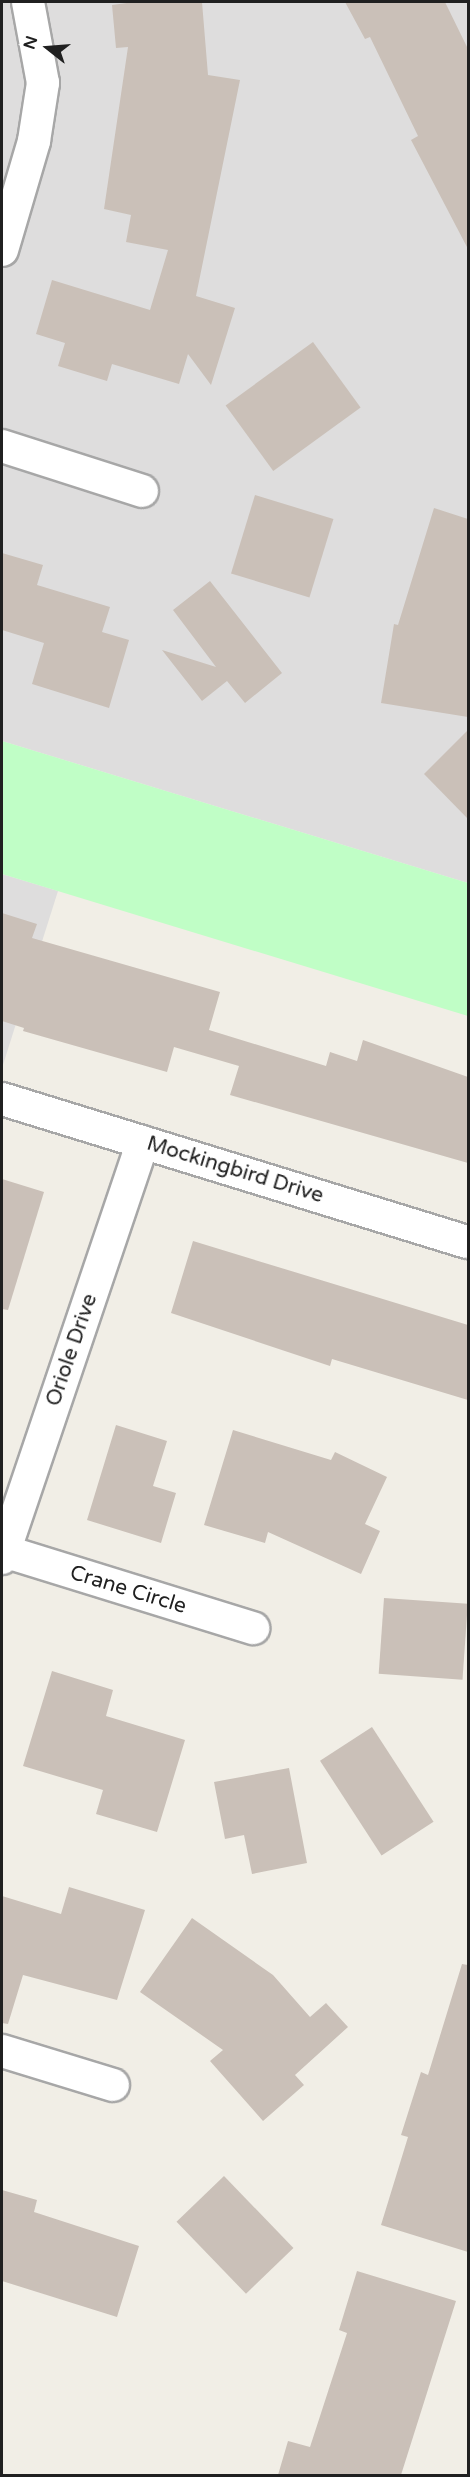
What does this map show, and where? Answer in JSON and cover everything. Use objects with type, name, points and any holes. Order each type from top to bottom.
[{"type":"street","points":[[2,250],[34,141],[43,83],[28,2]]},
{"type":"street","points":[[2,446],[142,491]]},
{"type":"street","name":"Mockingbird Drive","points":[[2,1099],[468,1242]]},
{"type":"street","name":"Oriole Drive","points":[[2,1555],[144,1142]]},
{"type":"street","name":"Crane Circle","points":[[2,1555],[253,1628]]},
{"type":"street","points":[[2,2051],[113,2085]]},
{"type":"shaded area","points":[[2,2],[468,2],[468,883],[2,741]]},
{"type":"shaded area","points":[[2,874],[58,891],[2,1068]]},
{"type":"green space","points":[[2,741],[468,883],[468,1016],[2,874]]},
{"type":"building","points":[[134,2],[202,2],[208,75],[240,80],[196,296],[235,308],[211,385],[188,354],[179,384],[112,364],[107,381],[58,366],[65,343],[36,334],[52,280],[150,310],[168,250],[126,242],[131,215],[104,209],[128,47],[116,48],[112,5]]},
{"type":"building","points":[[345,2],[445,2],[468,49],[468,249],[411,140],[418,136],[370,37],[365,39]]},
{"type":"building","points":[[313,342],[361,408],[273,471],[226,405]]},
{"type":"building","points":[[255,495],[333,519],[309,597],[231,573]]},
{"type":"building","points":[[434,508],[468,519],[468,717],[381,703],[394,624],[398,625]]},
{"type":"building","points":[[2,553],[43,565],[37,585],[110,607],[102,632],[129,640],[109,708],[32,684],[44,643],[2,630]]},
{"type":"building","points":[[210,581],[282,673],[245,703],[227,681],[202,701],[162,650],[216,667],[173,610]]},
{"type":"building","points":[[468,730],[468,819],[424,774]]},
{"type":"building","points":[[2,913],[37,924],[32,938],[220,992],[209,1030],[326,1066],[330,1052],[357,1061],[363,1040],[468,1077],[468,1163],[230,1095],[239,1066],[174,1047],[167,1072],[23,1031],[24,1028],[2,1021]]},
{"type":"building","points":[[2,1179],[44,1192],[8,1310],[2,1309]]},
{"type":"building","points":[[193,1241],[468,1325],[468,1400],[332,1359],[330,1366],[171,1313]]},
{"type":"building","points":[[116,1425],[167,1441],[153,1486],[176,1493],[161,1543],[87,1520]]},
{"type":"building","points":[[233,1430],[331,1460],[335,1452],[387,1477],[365,1524],[380,1531],[361,1574],[268,1532],[265,1543],[204,1525]]},
{"type":"building","points":[[384,1598],[468,1604],[462,1680],[379,1674]]},
{"type":"building","points":[[52,1671],[113,1690],[106,1716],[185,1740],[157,1832],[96,1814],[103,1790],[23,1766]]},
{"type":"building","points":[[372,1727],[434,1822],[382,1856],[320,1761]]},
{"type":"building","points":[[289,1768],[307,1863],[252,1874],[244,1835],[225,1839],[214,1782]]},
{"type":"building","points":[[69,1887],[145,1910],[117,2000],[23,1975],[8,2024],[2,2023],[2,1896],[61,1914]]},
{"type":"building","points":[[192,1918],[273,1975],[310,2017],[326,2003],[348,2027],[295,2075],[304,2085],[263,2121],[210,2061],[223,2050],[140,1992]]},
{"type":"building","points":[[462,1964],[468,1965],[468,2252],[381,2225],[408,2137],[401,2135],[421,2072],[428,2075]]},
{"type":"building","points":[[224,2176],[293,2248],[246,2294],[177,2222]]},
{"type":"building","points":[[2,2190],[37,2200],[34,2212],[139,2246],[117,2317],[2,2281]]},
{"type":"building","points":[[357,2271],[456,2301],[401,2475],[278,2475],[288,2441],[310,2447],[347,2333],[339,2330]]}]
